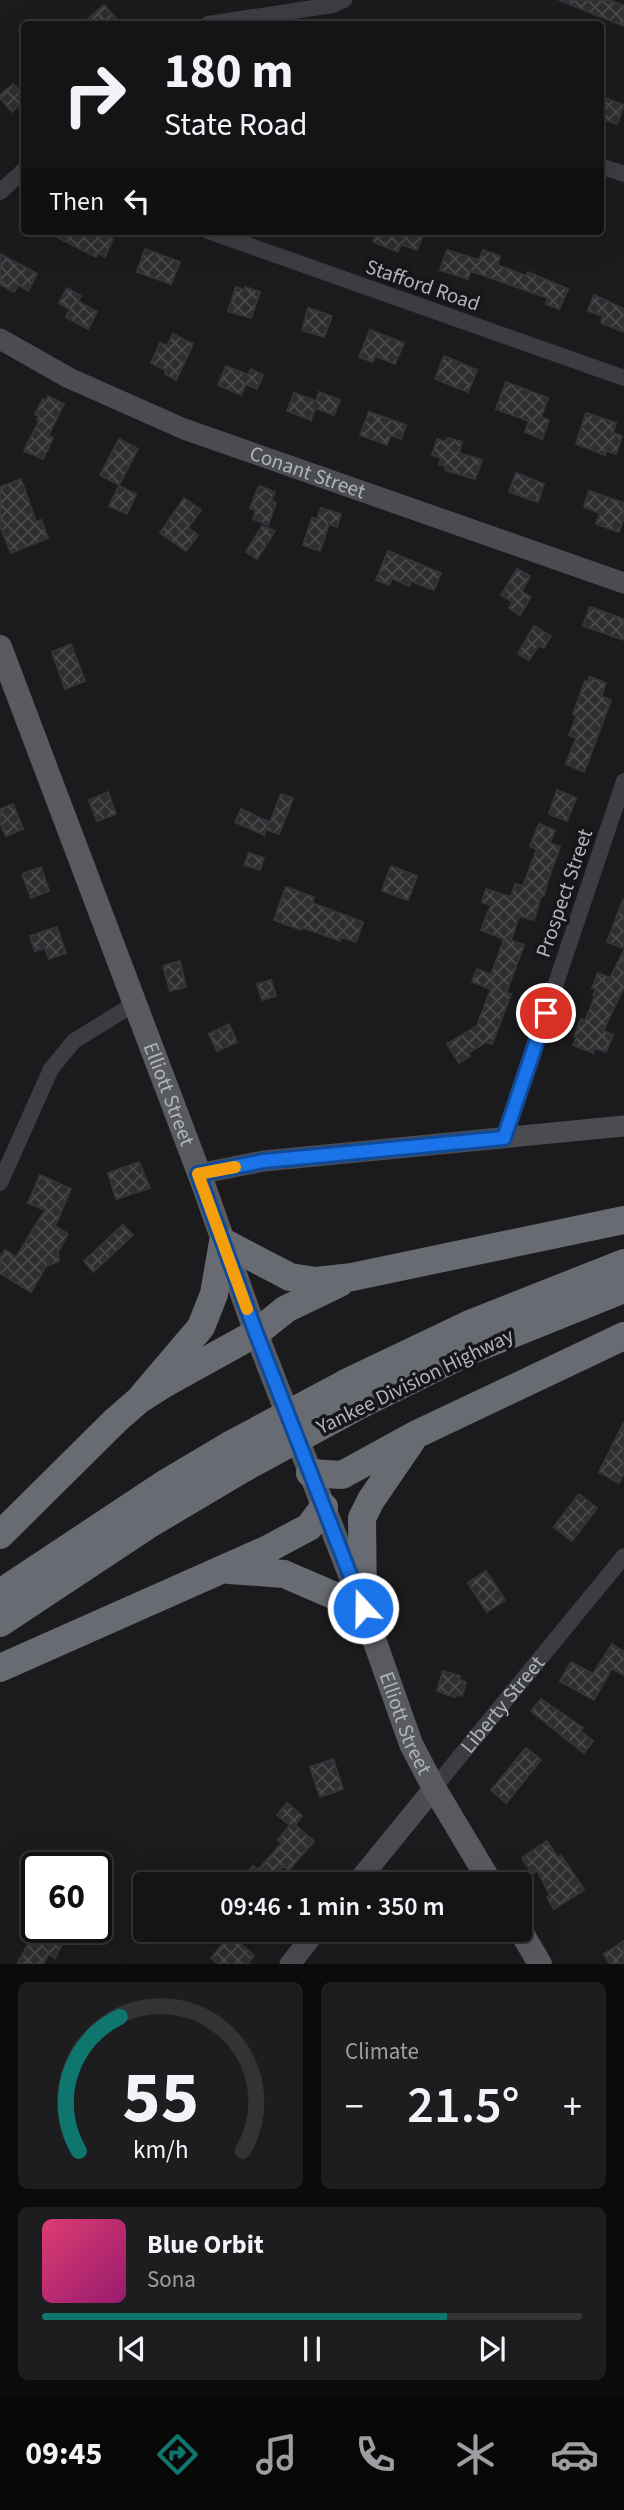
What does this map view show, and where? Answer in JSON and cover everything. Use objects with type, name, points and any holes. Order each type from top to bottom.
[{"type":"highway","points":[[139,1400],[201,1327],[214,1294],[223,1242],[290,1277],[316,1281],[624,1220]]},
{"type":"highway","name":"Yankee Division Highway","points":[[0,1593],[166,1483],[237,1457],[353,1394],[472,1323],[624,1263]]},
{"type":"highway","points":[[0,1535],[139,1400],[256,1333],[286,1309],[319,1295],[352,1276]]},
{"type":"highway","name":"Yankee Division Highway","points":[[353,1394],[624,1289]]},
{"type":"highway","points":[[310,1474],[342,1475],[415,1435],[624,1336]]},
{"type":"highway","points":[[223,1570],[284,1574],[363,1608],[362,1518],[371,1500],[415,1435]]},
{"type":"highway","name":"Yankee Division Highway","points":[[0,1623],[148,1525],[237,1457]]},
{"type":"highway","points":[[0,1668],[223,1570],[309,1527],[324,1507]]},
{"type":"main road","name":"Conant Street","points":[[0,339],[81,384],[184,429],[624,583]]},
{"type":"main road","name":"Elliott Street","points":[[0,648],[256,1333],[363,1608],[411,1744],[484,1872]]},
{"type":"main road","points":[[198,1174],[264,1161],[624,1126]]},
{"type":"main road","name":"Liberty Street","points":[[366,1872],[434,1788]]},
{"type":"main road","points":[[290,1964],[307,1942]]},
{"type":"main road","points":[[527,1942],[540,1964]]},
{"type":"street","points":[[229,21],[333,5],[344,0]]},
{"type":"street","points":[[604,167],[624,174]]},
{"type":"street","points":[[0,192],[21,173]]},
{"type":"street","name":"Stafford Road","points":[[219,235],[624,378]]},
{"type":"street","name":"Prospect Street","points":[[504,1138],[624,781]]},
{"type":"street","points":[[0,1183],[51,1069],[74,1041],[134,1004]]},
{"type":"street","name":"Liberty Street","points":[[434,1788],[624,1556]]},
{"type":"building","points":[[559,0],[609,0],[624,6],[624,26]]},
{"type":"building","points":[[104,5],[118,21],[85,21]]},
{"type":"building","points":[[13,84],[21,93],[21,103],[12,112],[0,95]]},
{"type":"building","points":[[604,98],[624,105],[617,124],[604,119]]},
{"type":"building","points":[[53,235],[105,235],[113,239],[105,257],[98,253],[96,257]]},
{"type":"building","points":[[375,235],[423,235],[417,250],[401,244],[398,252],[373,242]]},
{"type":"building","points":[[145,249],[180,262],[171,284],[137,272]]},
{"type":"building","points":[[447,250],[479,260],[483,250],[500,256],[497,265],[526,276],[528,272],[568,289],[559,309],[546,304],[548,298],[471,271],[468,279],[440,270]]},
{"type":"building","points":[[0,254],[37,274],[28,291],[18,285],[14,292],[0,284]]},
{"type":"building","points":[[236,287],[260,292],[251,318],[228,311]]},
{"type":"building","points":[[67,288],[81,296],[78,301],[97,312],[88,329],[66,317],[70,309],[59,303]]},
{"type":"building","points":[[594,295],[624,309],[624,332],[601,323],[603,316],[588,311]]},
{"type":"building","points":[[308,308],[332,316],[324,337],[302,330]]},
{"type":"building","points":[[370,330],[404,343],[395,364],[375,356],[373,362],[359,357]]},
{"type":"building","points":[[173,334],[193,344],[176,380],[165,374],[166,370],[151,363],[160,343],[167,346]]},
{"type":"building","points":[[444,356],[477,370],[468,392],[435,379]]},
{"type":"building","points":[[226,366],[248,375],[251,369],[263,375],[257,389],[246,384],[241,395],[218,385]]},
{"type":"building","points":[[506,382],[548,398],[541,417],[549,420],[542,439],[525,432],[529,421],[496,409]]},
{"type":"building","points":[[319,392],[340,400],[334,415],[315,408],[311,420],[287,411],[294,393],[316,401]]},
{"type":"building","points":[[48,396],[64,404],[48,436],[53,438],[43,459],[24,451],[39,421],[39,416],[35,414],[43,399],[46,401]]},
{"type":"building","points":[[369,412],[406,425],[401,439],[391,435],[387,445],[360,435]]},
{"type":"building","points":[[586,413],[616,423],[613,433],[622,436],[616,454],[606,451],[605,455],[576,444]]},
{"type":"building","points":[[448,438],[462,442],[459,453],[482,460],[475,479],[445,470],[446,466],[439,464],[441,458],[432,455],[437,439],[446,442]]},
{"type":"building","points":[[119,439],[138,449],[119,485],[100,475]]},
{"type":"building","points":[[516,473],[544,484],[538,502],[509,492]]},
{"type":"building","points":[[21,479],[36,522],[41,520],[48,538],[11,553],[0,526],[0,487]]},
{"type":"building","points":[[119,486],[136,494],[127,514],[109,506]]},
{"type":"building","points":[[259,486],[275,492],[271,501],[276,503],[268,525],[253,519],[256,510],[250,508]]},
{"type":"building","points":[[589,491],[624,503],[624,517],[619,532],[596,524],[600,513],[584,507]]},
{"type":"building","points":[[184,498],[201,510],[188,528],[198,535],[186,551],[160,533]]},
{"type":"building","points":[[321,508],[341,514],[337,527],[329,524],[320,551],[303,545],[312,518],[317,519]]},
{"type":"building","points":[[262,526],[275,531],[257,559],[246,552]]},
{"type":"building","points":[[388,551],[441,573],[434,590],[411,581],[409,586],[392,578],[389,585],[376,580]]},
{"type":"building","points":[[517,569],[530,576],[522,591],[531,597],[520,615],[509,608],[513,602],[501,595]]},
{"type":"building","points":[[590,607],[624,619],[624,640],[583,626]]},
{"type":"building","points":[[534,626],[551,636],[544,648],[539,645],[529,660],[518,654]]},
{"type":"building","points":[[71,644],[85,681],[65,689],[52,652]]},
{"type":"building","points":[[590,677],[606,683],[601,696],[611,700],[584,772],[566,764],[576,738],[569,735],[577,716],[573,714],[585,681],[588,682]]},
{"type":"building","points":[[557,790],[576,798],[567,821],[549,814]]},
{"type":"building","points":[[108,792],[116,814],[97,821],[89,800]]},
{"type":"building","points":[[281,794],[293,798],[279,834],[267,830]]},
{"type":"building","points":[[13,804],[23,829],[6,836],[0,823],[0,809]]},
{"type":"building","points":[[241,809],[269,822],[264,835],[235,822]]},
{"type":"building","points":[[539,824],[555,830],[550,843],[560,847],[544,896],[541,896],[534,920],[519,916],[511,940],[524,945],[506,993],[511,994],[492,1044],[487,1042],[468,1053],[470,1056],[459,1063],[447,1044],[477,1026],[491,989],[472,982],[477,969],[491,975],[504,939],[481,930],[491,905],[482,902],[486,889],[511,897],[515,884],[523,886],[537,849],[530,846]]},
{"type":"building","points":[[249,853],[264,858],[260,870],[244,865]]},
{"type":"building","points":[[391,866],[417,876],[408,900],[382,891]]},
{"type":"building","points":[[41,867],[49,891],[31,898],[22,874]]},
{"type":"building","points":[[286,887],[314,897],[312,903],[363,922],[356,942],[341,937],[340,941],[274,920]]},
{"type":"building","points":[[624,900],[624,948],[607,942]]},
{"type":"building","points":[[57,927],[66,953],[49,959],[45,948],[35,951],[30,936]]},
{"type":"building","points":[[624,950],[624,987],[603,1031],[613,1035],[606,1052],[595,1048],[593,1053],[573,1045],[581,1019],[585,1021],[595,996],[593,995],[596,989],[592,988],[598,973],[610,978]]},
{"type":"building","points":[[180,961],[186,987],[170,991],[163,966]]},
{"type":"building","points":[[271,980],[276,996],[262,1000],[257,984]]},
{"type":"building","points":[[229,1024],[237,1042],[217,1051],[209,1034]]},
{"type":"building","points":[[139,1162],[150,1188],[116,1199],[108,1173]]},
{"type":"building","points":[[40,1175],[71,1189],[55,1226],[68,1234],[58,1252],[59,1261],[46,1266],[31,1292],[0,1273],[0,1258],[5,1250],[16,1257],[45,1210],[28,1203]]},
{"type":"building","points":[[123,1225],[133,1235],[93,1272],[84,1261]]},
{"type":"building","points":[[624,1422],[624,1473],[619,1483],[599,1472]]},
{"type":"building","points":[[579,1494],[597,1508],[572,1541],[554,1527]]},
{"type":"building","points":[[486,1571],[505,1600],[487,1612],[468,1583]]},
{"type":"building","points":[[612,1644],[624,1652],[624,1675],[612,1668],[594,1700],[560,1681],[571,1662],[593,1674]]},
{"type":"building","points":[[443,1671],[460,1676],[459,1680],[466,1682],[462,1696],[456,1694],[455,1697],[437,1691]]},
{"type":"building","points":[[541,1699],[583,1728],[580,1731],[593,1741],[584,1753],[531,1711]]},
{"type":"building","points":[[526,1748],[541,1760],[506,1803],[491,1790]]},
{"type":"building","points":[[333,1759],[343,1789],[320,1797],[310,1767]]},
{"type":"building","points":[[287,1803],[302,1816],[295,1825],[314,1841],[289,1870],[283,1866],[278,1872],[248,1872],[253,1866],[258,1870],[282,1843],[278,1840],[290,1825],[277,1815]]},
{"type":"building","points":[[547,1841],[558,1858],[561,1855],[584,1890],[554,1909],[537,1870],[532,1874],[522,1858]]},
{"type":"building","points":[[624,1941],[624,1964],[610,1964],[604,1954]]},
{"type":"building","points":[[224,1942],[237,1942],[254,1955],[248,1964],[219,1964],[211,1958]]},
{"type":"building","points":[[29,1943],[63,1943],[55,1958],[49,1954],[43,1964],[17,1964]]},
{"type":"slow traffic","points":[[235,1167],[198,1174],[247,1309]]},
{"type":"route","points":[[363,1608],[256,1333],[198,1174],[264,1161],[321,1154],[504,1138],[546,1013]]}]
